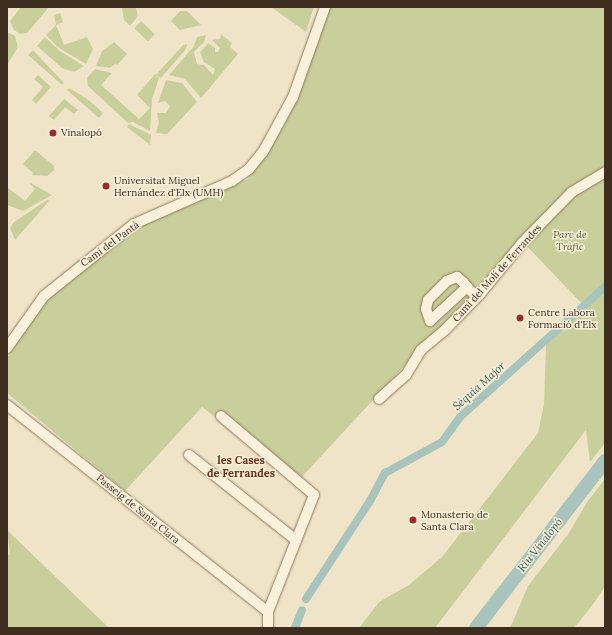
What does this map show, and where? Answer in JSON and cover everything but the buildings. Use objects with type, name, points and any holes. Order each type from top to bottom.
[{"type":"street","name":"Camí del Pantà","points":[[7,348],[44,296],[134,224],[232,181],[249,169],[263,152],[293,97],[326,7]]},
{"type":"street","name":"Camí del Molí de Ferrandes","points":[[379,399],[406,374],[421,350],[445,330],[477,297],[522,243],[572,192],[605,172]]},
{"type":"street","points":[[467,287],[477,297]]},
{"type":"street","name":"Passeig de Santa Clara","points":[[7,405],[268,612]]},
{"type":"street","points":[[221,416],[314,495],[268,612],[268,628]]},
{"type":"street","points":[[189,455],[296,540]]},
{"type":"green space","points":[[21,7],[49,7],[27,33],[20,34],[14,30],[10,21]]},
{"type":"green space","points":[[122,7],[136,7],[138,16],[130,26],[124,20]]},
{"type":"green space","points":[[271,7],[314,7],[306,32]]},
{"type":"green space","name":"Parc de Tràfic","points":[[329,7],[605,7],[605,443],[590,462],[586,430],[435,628],[359,628],[379,602],[409,585],[442,557],[538,433],[544,404],[546,345],[585,307],[521,240],[299,480],[202,407],[125,491],[7,393],[7,358],[46,300],[141,225],[248,179],[278,131]]},
{"type":"green space","points":[[180,11],[187,11],[201,25],[180,30],[171,21]]},
{"type":"green space","points":[[60,13],[63,22],[56,25],[54,15]]},
{"type":"green space","points":[[141,21],[155,34],[148,41],[134,28]]},
{"type":"green space","points":[[56,25],[64,45],[87,37],[93,49],[86,64],[59,48],[46,35]]},
{"type":"green space","points":[[7,32],[15,36],[18,47],[7,65]]},
{"type":"green space","points":[[221,34],[232,43],[230,47],[238,54],[201,98],[185,79],[169,75],[194,46],[197,37],[206,35],[204,42],[194,52],[197,64],[204,65],[213,75],[215,69],[204,62],[200,52],[208,43],[215,48],[215,52],[218,52],[220,48],[212,40],[220,39]]},
{"type":"green space","points":[[45,37],[60,51],[84,66],[74,72],[62,68],[37,46]]},
{"type":"green space","points":[[114,42],[127,54],[117,65],[115,64],[110,68],[96,66],[102,51]]},
{"type":"green space","points":[[187,44],[186,49],[161,78],[156,75],[183,45]]},
{"type":"green space","points":[[33,50],[64,83],[62,85],[28,55]]},
{"type":"green space","points":[[95,69],[112,73],[101,85],[139,119],[150,108],[137,95],[155,74],[159,78],[152,99],[150,131],[133,122],[128,123],[88,86],[87,78]]},
{"type":"green space","points":[[38,75],[51,87],[36,104],[32,100],[43,87],[34,79]]},
{"type":"green space","points":[[166,80],[182,83],[197,102],[167,134],[156,133],[159,122],[157,113],[166,113],[170,106],[165,101],[158,103]]},
{"type":"green space","points":[[69,88],[90,101],[103,113],[99,118],[67,90]]},
{"type":"green space","points":[[64,99],[78,110],[74,114],[65,107],[54,120],[49,116]]},
{"type":"green space","points":[[129,124],[151,135],[150,145],[127,127]]},
{"type":"green space","points":[[35,150],[54,166],[54,170],[47,176],[32,175],[33,173],[23,164]]},
{"type":"green space","points":[[29,182],[52,195],[23,211],[7,205],[7,187],[25,201],[35,189]]},
{"type":"green space","points":[[47,200],[49,201],[15,240],[10,228],[14,222]]},
{"type":"green space","points":[[605,479],[605,586],[594,603],[574,628],[510,628],[528,586],[569,533],[587,502]]},
{"type":"green space","points":[[7,530],[109,628],[7,628],[7,556],[10,554]]},
{"type":"waterway","name":"Séquia Major","points":[[306,599],[370,501],[385,473],[442,442],[460,417],[605,287]]},
{"type":"waterway","name":"Riu Vinalopó","points":[[476,628],[605,461]]},
{"type":"waterway","name":"Séquia Major","points":[[295,628],[302,610]]},
{"type":"place","name":"Vinalopó","points":[[53,133]]},
{"type":"place","name":"Universitat Miguel Hernández d'Elx (UMH)","points":[[106,186]]},
{"type":"place","name":"Centre Labora Formació d'Elx","points":[[520,318]]},
{"type":"place","name":"Monasterio de Santa Clara","points":[[413,520]]},
{"type":"district","name":"les Cases de Ferrandes","points":[[241,467]]}]
